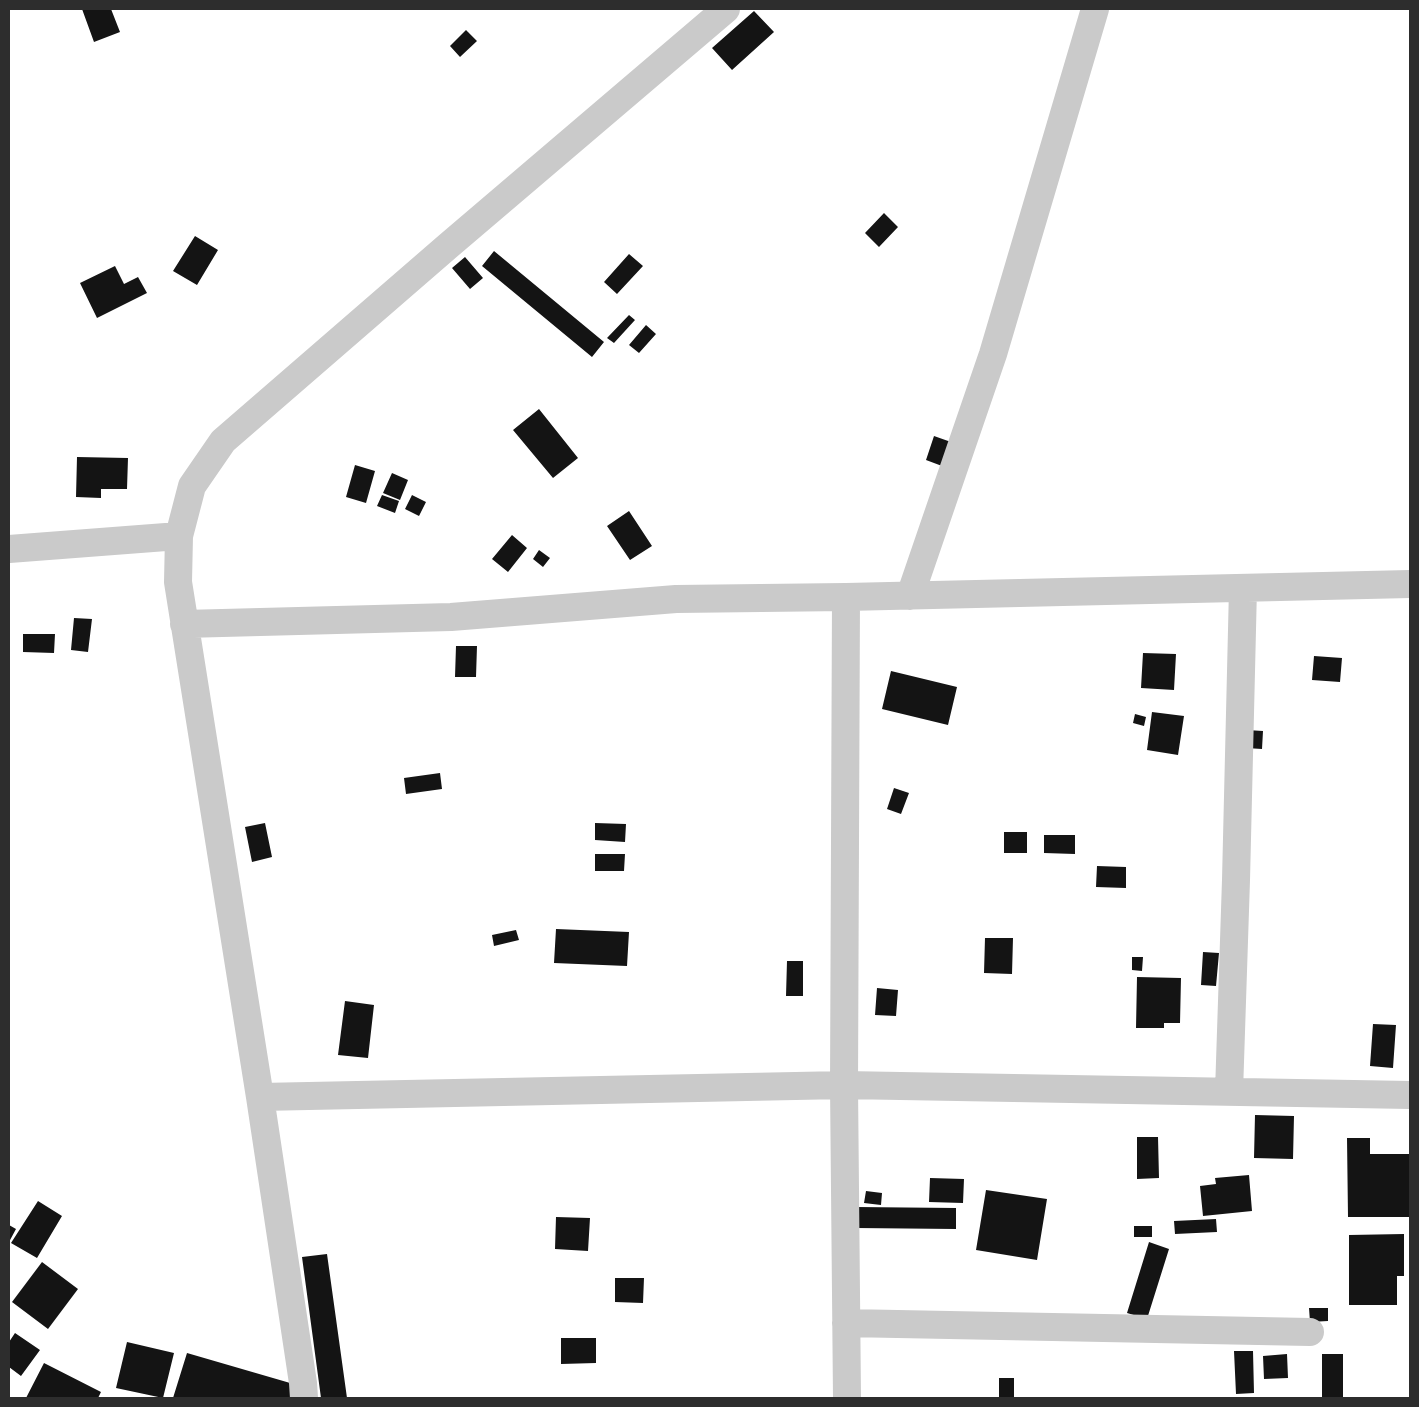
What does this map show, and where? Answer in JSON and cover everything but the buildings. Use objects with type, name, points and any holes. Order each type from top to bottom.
[{"type":"street","points":[[304,1398],[260,1097],[178,582],[179,536],[192,486],[223,441],[726,9]]},
{"type":"street","points":[[910,596],[993,354],[1095,9]]},
{"type":"street","points":[[9,548],[179,536]]},
{"type":"street","points":[[184,624],[451,617],[676,599],[910,596],[1410,584]]},
{"type":"street","points":[[1229,1092],[1243,588]]},
{"type":"street","points":[[846,597],[844,1085],[847,1398]]},
{"type":"street","points":[[260,1097],[844,1085],[1410,1095]]},
{"type":"street","points":[[846,1323],[1310,1332]]}]
